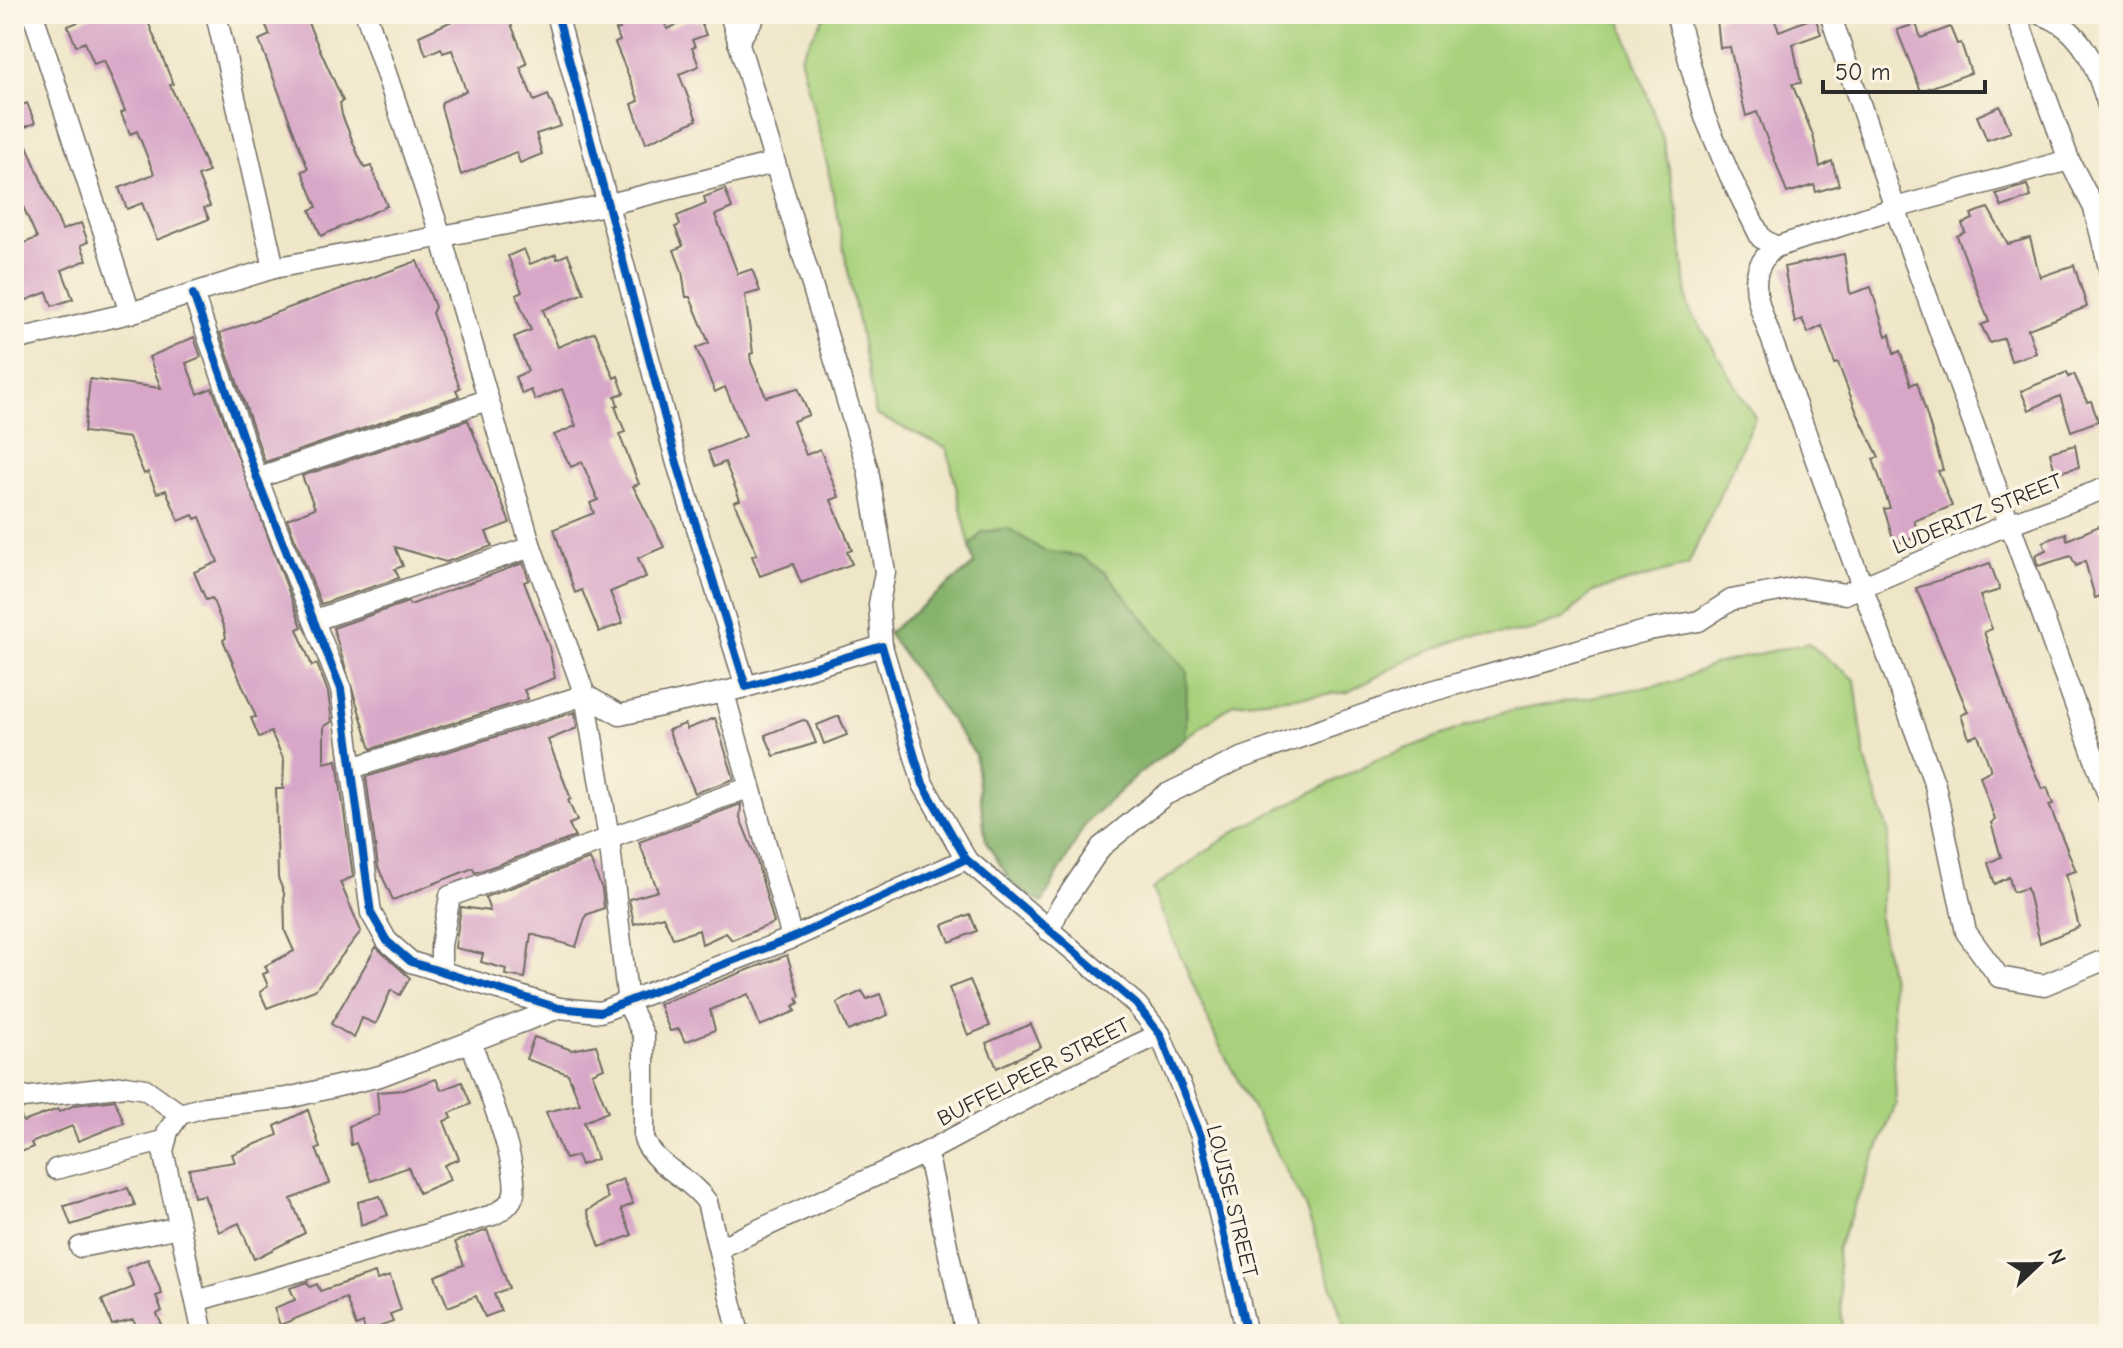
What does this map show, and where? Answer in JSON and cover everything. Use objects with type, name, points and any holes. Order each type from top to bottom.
[{"type":"street","points":[[33,14],[130,313]]},
{"type":"street","points":[[216,14],[274,268]]},
{"type":"street","points":[[366,14],[441,236],[531,547],[585,695],[609,838],[628,1004],[644,1036],[644,1139],[650,1152],[691,1184],[707,1202],[739,1334]]},
{"type":"street","points":[[557,14],[676,460],[746,687]]},
{"type":"street","name":"LOUISE STREET","points":[[730,14],[868,470],[885,572],[879,604],[882,646],[923,784],[966,859],[1136,1004],[1160,1034],[1201,1136],[1247,1334]]},
{"type":"street","points":[[738,42],[756,14]]},
{"type":"street","points":[[1676,14],[1687,62],[1717,147],[1761,238],[1776,247]]},
{"type":"street","points":[[1830,14],[1895,208],[2109,798]]},
{"type":"street","points":[[2016,14],[2069,160],[2102,214],[2109,268]]},
{"type":"street","points":[[2040,14],[2059,20],[2077,37],[2094,62],[2109,108]]},
{"type":"street","points":[[2069,160],[1895,208],[1776,247],[1762,257],[1755,280],[1756,297],[1935,785],[1966,932],[1999,977],[2044,985],[2109,958]]},
{"type":"street","points":[[14,340],[130,313],[274,268],[606,205],[774,163]]},
{"type":"street","points":[[193,294],[257,478],[341,689],[371,913],[387,941],[411,962],[559,1008],[600,1012],[628,1004],[792,938],[966,859]]},
{"type":"street","points":[[257,478],[487,400]]},
{"type":"street","name":"LUDERITZ STREET","points":[[1049,931],[1059,909],[1101,847],[1165,795],[1239,759],[1425,693],[1649,630],[1699,621],[1731,600],[1802,587],[1845,594],[2009,524],[2109,487]]},
{"type":"street","points":[[315,620],[531,547]]},
{"type":"street","points":[[352,768],[585,695],[620,715],[724,693],[882,646]]},
{"type":"street","points":[[724,693],[792,938]]},
{"type":"street","points":[[441,972],[441,946],[450,896],[748,788]]},
{"type":"street","points":[[203,1334],[163,1151],[180,1114],[205,1107],[288,1098],[339,1088],[559,1008]]},
{"type":"street","name":"BUFFELPEER STREET","points":[[719,1248],[927,1152],[1054,1084],[1160,1034]]},
{"type":"street","points":[[196,1301],[493,1215],[506,1208],[514,1194],[511,1166],[471,1042]]},
{"type":"street","points":[[14,1099],[126,1086],[145,1089],[180,1114]]},
{"type":"street","points":[[56,1169],[166,1140]]},
{"type":"street","name":"BUFFELPEER STREET","points":[[927,1152],[966,1334]]},
{"type":"street","points":[[80,1247],[180,1227]]},
{"type":"green space","points":[[826,14],[1619,14],[1663,140],[1678,213],[1688,306],[1755,417],[1688,565],[1593,592],[1563,619],[1525,632],[1469,636],[1414,657],[1348,692],[1234,703],[1138,774],[1087,821],[1042,903],[1013,885],[986,842],[975,754],[888,633],[974,564],[947,448],[876,415],[828,168],[800,56]]},
{"type":"green space","points":[[1008,528],[1044,551],[1080,556],[1106,573],[1187,671],[1186,738],[1138,774],[1087,821],[1042,903],[1013,885],[986,842],[975,754],[888,633],[974,565],[970,546],[982,532]]},
{"type":"green space","points":[[1808,643],[1855,680],[1865,758],[1889,834],[1879,918],[1891,980],[1896,1104],[1837,1249],[1843,1334],[1347,1334],[1305,1206],[1218,1043],[1152,889],[1237,830],[1376,760],[1500,713],[1674,682],[1714,664]]},
{"type":"building","points":[[98,14],[145,14],[173,84],[170,85],[209,172],[198,176],[210,206],[204,208],[209,219],[157,240],[142,203],[127,209],[119,188],[154,174],[137,131],[130,134],[121,113],[125,111],[104,60],[94,64],[85,42],[76,46],[68,26]]},
{"type":"building","points":[[261,14],[304,14],[343,101],[340,103],[342,115],[359,157],[365,168],[371,166],[387,206],[321,236],[310,210],[317,207],[302,171],[308,169],[259,40],[270,35]]},
{"type":"building","points":[[467,14],[507,14],[527,64],[520,67],[534,101],[548,95],[561,126],[536,134],[542,154],[520,163],[516,152],[461,175],[441,107],[442,102],[466,91],[452,50],[443,53],[441,48],[426,55],[419,36]]},
{"type":"building","points":[[614,14],[661,14],[667,29],[693,18],[695,22],[700,20],[706,35],[692,40],[699,66],[679,74],[697,120],[646,143],[632,104],[639,101],[615,43],[620,41],[616,30],[620,29]]},
{"type":"building","points":[[1734,14],[1772,14],[1779,31],[1815,17],[1821,34],[1793,44],[1801,83],[1792,84],[1813,135],[1820,167],[1832,161],[1839,185],[1816,192],[1814,185],[1787,193],[1757,112],[1746,116],[1730,47],[1720,48],[1717,19]]},
{"type":"building","points":[[1916,24],[1921,38],[1950,27],[1957,44],[1961,43],[1971,73],[1921,91],[1897,30]]},
{"type":"building","points":[[27,103],[35,123],[20,129],[62,230],[81,223],[88,242],[81,245],[87,260],[62,270],[73,299],[52,306],[47,292],[14,305],[14,247],[37,238],[22,204],[14,207],[14,109]]},
{"type":"building","points":[[2000,106],[2011,132],[1987,140],[1977,116]]},
{"type":"building","points":[[2027,185],[2031,197],[2002,207],[1996,194]]},
{"type":"building","points":[[725,189],[732,208],[715,215],[738,274],[752,269],[760,291],[745,295],[753,353],[750,354],[751,362],[766,397],[798,388],[809,415],[793,421],[806,455],[820,449],[839,497],[831,500],[852,550],[847,552],[852,564],[801,583],[793,564],[760,576],[752,556],[757,554],[734,502],[740,500],[725,462],[714,467],[708,451],[746,436],[725,387],[715,392],[696,348],[709,343],[690,297],[686,297],[682,271],[674,250],[683,246],[675,227],[680,225],[677,216],[706,204],[704,197]]},
{"type":"building","points":[[1988,208],[2008,244],[2030,238],[2040,277],[2074,265],[2087,307],[2028,329],[2036,353],[2011,361],[2004,338],[1990,343],[1981,325],[1989,322],[1957,236],[1965,232],[1962,224],[1973,219],[1971,214]]},
{"type":"building","points":[[524,249],[530,264],[556,254],[557,259],[568,254],[584,293],[543,310],[558,347],[595,332],[614,378],[618,376],[624,393],[615,396],[618,405],[615,406],[625,432],[619,434],[639,484],[633,486],[664,547],[638,558],[646,577],[610,592],[623,623],[599,632],[582,590],[575,593],[554,529],[594,513],[590,503],[598,500],[582,462],[571,467],[554,435],[576,426],[562,389],[535,400],[531,390],[522,394],[515,377],[528,371],[514,337],[531,330],[516,295],[522,292],[508,256]]},
{"type":"building","points":[[1844,254],[1850,294],[1871,287],[1886,336],[1890,334],[1894,354],[1900,351],[1911,385],[1917,382],[1943,470],[1938,471],[1952,506],[1914,521],[1920,536],[1895,544],[1884,509],[1890,508],[1873,459],[1879,457],[1857,413],[1838,363],[1835,364],[1822,326],[1808,333],[1802,319],[1795,323],[1784,267]]},
{"type":"building","points":[[417,261],[435,307],[432,313],[460,388],[456,390],[459,396],[265,462],[220,333]]},
{"type":"building","points":[[194,337],[201,357],[186,363],[198,394],[212,388],[302,627],[297,629],[312,666],[317,664],[328,692],[332,722],[324,726],[324,763],[337,760],[353,877],[340,882],[361,931],[315,990],[267,1008],[260,992],[268,986],[263,974],[268,972],[265,966],[294,951],[285,931],[284,893],[278,878],[276,789],[283,789],[284,760],[271,732],[259,737],[251,718],[256,717],[223,640],[226,638],[224,628],[212,598],[206,600],[194,572],[218,562],[200,517],[195,519],[193,515],[179,521],[166,490],[157,493],[148,472],[144,474],[129,438],[84,432],[90,379],[161,388],[149,357]]},
{"type":"building","points":[[2067,372],[2069,377],[2074,374],[2087,402],[2091,401],[2098,421],[2071,431],[2060,396],[2029,410],[2021,391]]},
{"type":"building","points":[[468,420],[510,523],[486,532],[492,546],[446,562],[395,547],[403,566],[395,569],[399,578],[321,604],[287,519],[315,508],[302,476]]},
{"type":"building","points":[[2075,445],[2079,467],[2055,473],[2050,452]]},
{"type":"building","points":[[2099,526],[2101,531],[2109,528],[2109,593],[2095,598],[2085,561],[2076,566],[2071,556],[2038,566],[2035,555],[2046,550],[2043,542],[2066,533],[2067,540]]},
{"type":"building","points":[[523,563],[529,580],[524,582],[549,646],[555,678],[524,690],[528,699],[371,749],[333,628],[408,602],[410,605]]},
{"type":"building","points":[[1990,563],[2000,590],[1980,596],[1992,629],[1984,632],[2017,731],[2042,789],[2047,787],[2053,804],[2049,805],[2076,871],[2066,874],[2079,927],[2040,943],[2027,888],[2013,892],[2009,877],[1995,884],[1988,863],[2001,857],[1991,823],[1995,820],[1980,776],[1991,770],[1978,735],[1969,738],[1961,715],[1968,712],[1916,588]]},
{"type":"building","points":[[575,712],[577,728],[548,740],[571,799],[568,800],[577,821],[569,824],[575,837],[475,873],[473,868],[393,900],[378,867],[366,777]]},
{"type":"building","points":[[839,716],[847,735],[824,744],[817,725]]},
{"type":"building","points":[[715,718],[734,779],[695,793],[668,730],[685,724],[687,729]]},
{"type":"building","points":[[807,721],[816,743],[774,756],[765,735]]},
{"type":"building","points":[[741,804],[740,818],[756,858],[774,923],[732,940],[726,933],[702,944],[699,930],[673,938],[663,916],[634,924],[629,899],[658,891],[639,842]]},
{"type":"building","points":[[590,859],[602,889],[604,908],[586,915],[576,947],[531,934],[525,978],[505,975],[506,969],[481,962],[483,954],[455,948],[461,907],[490,911],[485,897]]},
{"type":"building","points":[[970,914],[977,931],[950,942],[943,925]]},
{"type":"building","points":[[376,947],[410,978],[400,995],[391,990],[376,1024],[362,1018],[354,1038],[331,1024]]},
{"type":"building","points":[[787,955],[800,996],[797,998],[799,1003],[793,1006],[796,1011],[760,1026],[748,994],[710,1010],[715,1030],[685,1042],[679,1029],[670,1031],[659,1004]]},
{"type":"building","points":[[970,980],[990,1026],[968,1035],[949,988]]},
{"type":"building","points":[[862,991],[867,999],[880,994],[888,1015],[848,1031],[837,1003]]},
{"type":"building","points":[[1031,1024],[1041,1047],[997,1068],[986,1043]]},
{"type":"building","points":[[534,1037],[572,1050],[596,1045],[604,1068],[592,1073],[608,1112],[584,1122],[597,1159],[581,1165],[577,1156],[565,1159],[546,1112],[580,1104],[568,1074],[526,1059]]},
{"type":"building","points":[[436,1079],[441,1090],[462,1082],[471,1104],[450,1113],[452,1118],[444,1121],[459,1159],[444,1165],[450,1180],[419,1193],[408,1167],[371,1181],[356,1143],[351,1145],[349,1126],[379,1114],[377,1092],[404,1090]]},
{"type":"building","points":[[115,1100],[124,1123],[78,1141],[72,1126],[31,1143],[33,1147],[14,1155],[14,1112],[19,1112],[23,1122],[58,1109],[59,1112],[75,1105]]},
{"type":"building","points":[[308,1110],[320,1148],[316,1149],[330,1183],[291,1199],[305,1233],[254,1259],[239,1223],[219,1232],[204,1195],[194,1197],[189,1169],[235,1162],[232,1154],[278,1135],[275,1126]]},
{"type":"building","points":[[623,1179],[633,1204],[621,1209],[632,1235],[600,1247],[587,1211],[608,1198],[603,1187]]},
{"type":"building","points":[[128,1188],[135,1205],[71,1225],[64,1206]]},
{"type":"building","points":[[380,1196],[388,1215],[361,1225],[358,1202]]},
{"type":"building","points":[[487,1230],[509,1288],[494,1294],[501,1311],[485,1317],[476,1296],[448,1307],[435,1276],[464,1265],[455,1242]]},
{"type":"building","points":[[148,1259],[162,1294],[156,1296],[162,1311],[157,1314],[166,1334],[140,1334],[133,1320],[112,1325],[102,1300],[134,1287],[126,1268]]},
{"type":"building","points":[[375,1273],[377,1280],[390,1276],[401,1310],[390,1314],[393,1322],[365,1332],[363,1323],[356,1326],[346,1298],[280,1325],[274,1308],[295,1300],[290,1288],[307,1282],[310,1287],[317,1284],[320,1291]]},
{"type":"cycle path","points":[[557,14],[676,460],[746,687],[882,646],[923,784],[966,859],[1136,1004],[1160,1034],[1201,1136],[1247,1334]]},
{"type":"cycle path","points":[[193,294],[257,478],[341,689],[371,913],[387,941],[411,962],[559,1008],[600,1012],[792,938],[966,859]]}]
